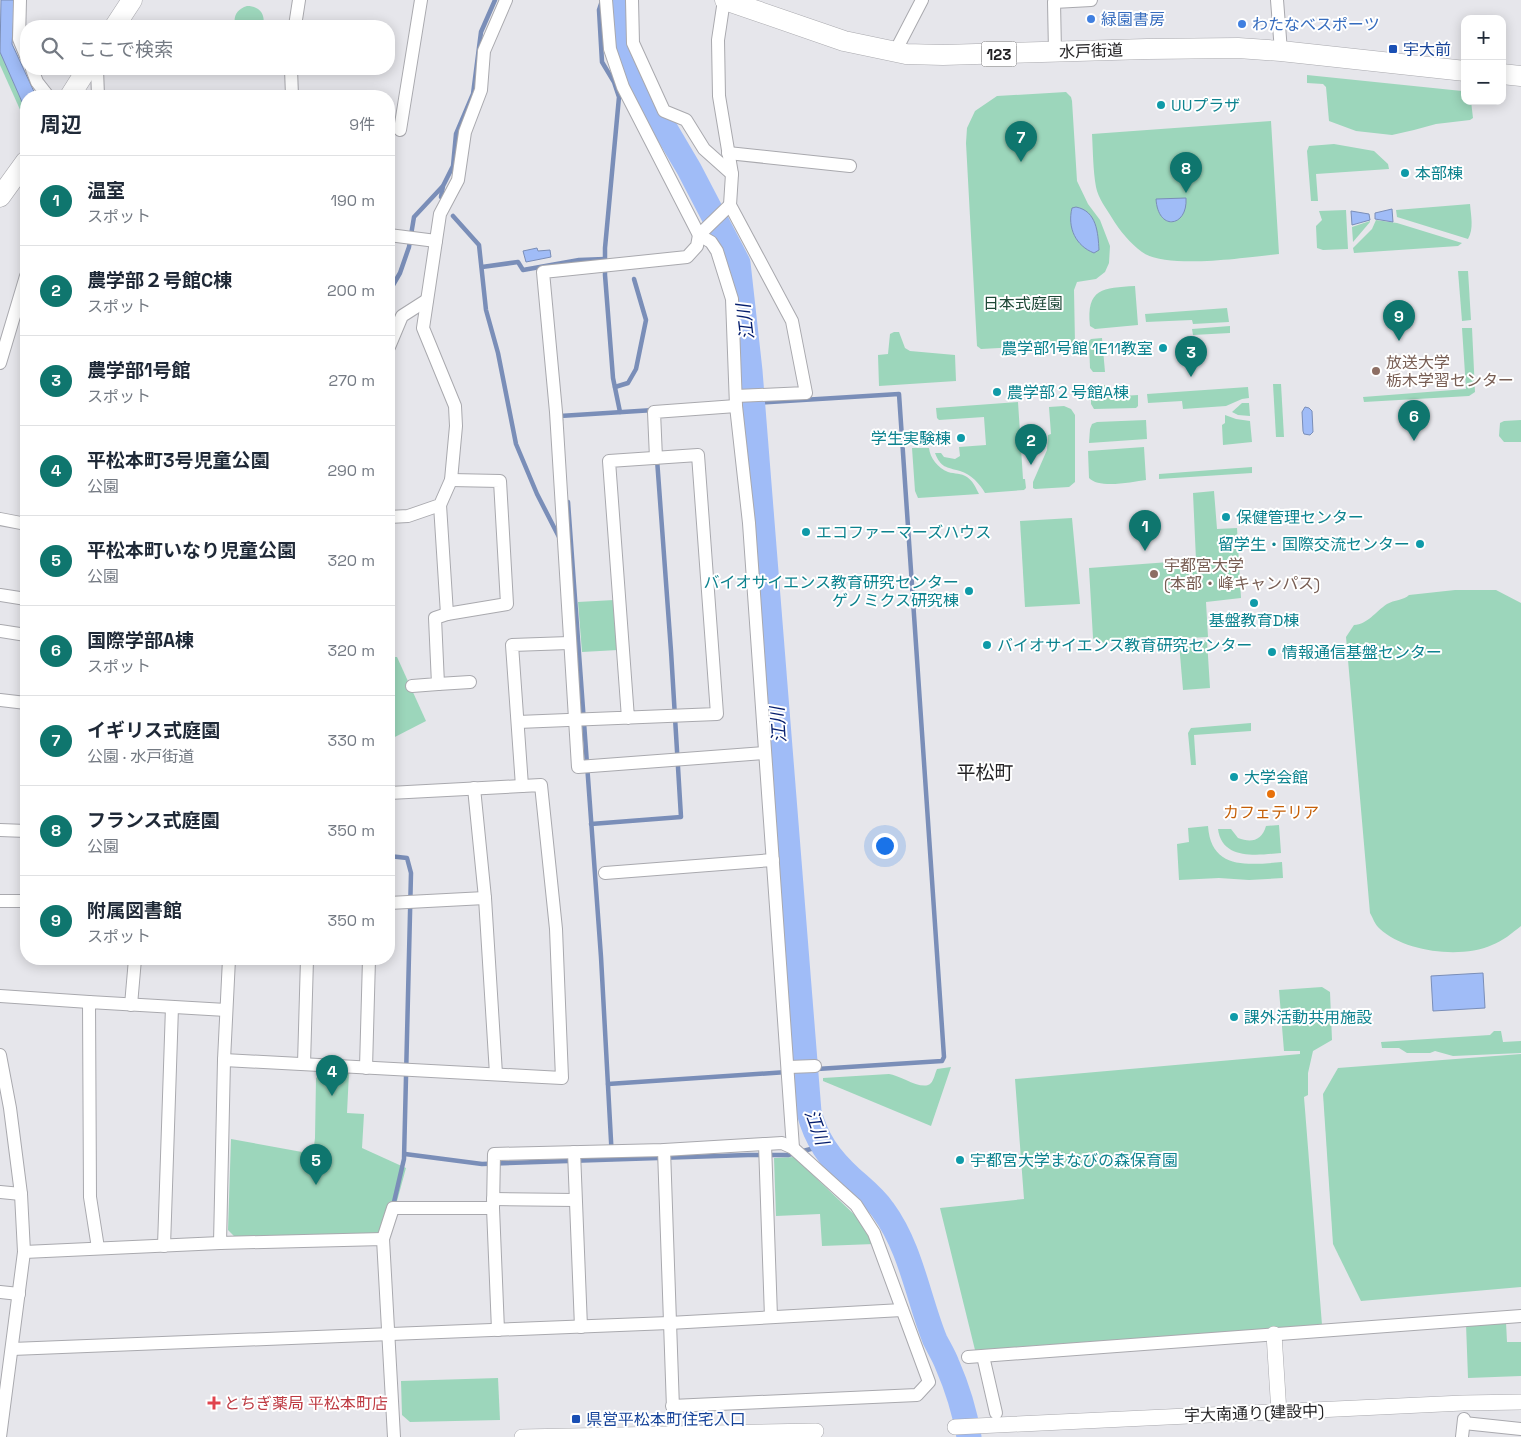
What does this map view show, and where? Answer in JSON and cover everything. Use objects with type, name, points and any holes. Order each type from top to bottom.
[{"type":"highway","points":[[119,20],[132,0]]},
{"type":"highway","name":"水戸街道","points":[[731,1],[844,41],[895,52],[943,55],[1193,48],[1281,51],[1461,71]]},
{"type":"highway","points":[[1506,74],[1521,76]]},
{"type":"highway","points":[[74,90],[83,75]]},
{"type":"highway","points":[[0,197],[20,169]]},
{"type":"street","points":[[20,0],[20,41]]},
{"type":"street","points":[[297,20],[299,0]]},
{"type":"street","points":[[400,130],[421,0]]},
{"type":"street","points":[[447,614],[440,505],[451,480],[456,406],[423,328],[440,214],[458,180],[465,132],[481,90],[484,51],[506,0]]},
{"type":"street","points":[[606,0],[610,49],[622,87],[699,235],[711,242],[716,251],[732,299],[736,401],[749,523],[789,1067],[793,1148]]},
{"type":"street","points":[[632,0],[633,43],[664,111],[686,120],[704,149],[732,174]]},
{"type":"street","points":[[895,52],[922,0]]},
{"type":"street","points":[[1055,52],[1054,2],[1091,0]]},
{"type":"street","points":[[1277,0],[1281,51]]},
{"type":"street","points":[[656,458],[654,412],[768,395],[806,393],[792,321],[730,205],[732,174],[719,96],[718,40],[731,1]]},
{"type":"street","points":[[34,75],[43,90]]},
{"type":"street","points":[[97,75],[98,90]]},
{"type":"street","points":[[291,75],[292,90]]},
{"type":"street","points":[[728,153],[850,166]]},
{"type":"street","points":[[730,205],[699,235],[697,246],[687,257],[544,272],[556,412],[578,767],[765,753]]},
{"type":"street","points":[[395,236],[436,241]]},
{"type":"street","points":[[395,333],[402,316],[427,300]]},
{"type":"street","points":[[0,363],[20,313]]},
{"type":"street","points":[[518,722],[628,718],[716,714],[698,455],[609,461],[628,718]]},
{"type":"street","points":[[438,684],[435,618],[447,614],[507,604],[500,481],[451,480]]},
{"type":"street","points":[[395,516],[408,516],[440,505]]},
{"type":"street","points":[[0,519],[20,523]]},
{"type":"street","points":[[0,595],[20,598]]},
{"type":"street","points":[[0,631],[20,634]]},
{"type":"street","points":[[522,786],[512,645],[569,643]]},
{"type":"street","points":[[412,686],[470,682]]},
{"type":"street","points":[[0,700],[20,702]]},
{"type":"street","points":[[224,1060],[562,1078],[556,929],[541,785],[395,793]]},
{"type":"street","points":[[474,788],[486,898],[496,1074]]},
{"type":"street","points":[[0,830],[20,831]]},
{"type":"street","points":[[605,874],[773,860]]},
{"type":"street","points":[[395,903],[486,898]]},
{"type":"street","points":[[0,901],[20,901]]},
{"type":"street","points":[[131,1004],[134,965]]},
{"type":"street","points":[[220,1243],[224,1060],[229,965]]},
{"type":"street","points":[[304,1064],[307,965]]},
{"type":"street","points":[[366,1068],[369,965]]},
{"type":"street","points":[[0,996],[226,1010]]},
{"type":"street","points":[[89,1002],[90,1197],[98,1248]]},
{"type":"street","points":[[164,1246],[172,1007]]},
{"type":"street","points":[[0,1055],[10,1108],[21,1194],[24,1252],[12,1349],[3,1394],[0,1437]]},
{"type":"street","points":[[789,1067],[815,1066]]},
{"type":"street","points":[[498,1330],[493,1203],[494,1154],[664,1150],[782,1142],[793,1148],[856,1205],[874,1233],[928,1382],[917,1395],[672,1406]]},
{"type":"street","points":[[765,1144],[771,1318]]},
{"type":"street","points":[[664,1150],[674,1436]]},
{"type":"street","points":[[574,1152],[581,1327]]},
{"type":"street","points":[[0,1192],[21,1194]]},
{"type":"street","points":[[394,1437],[383,1239],[393,1208],[575,1200]]},
{"type":"street","points":[[24,1252],[220,1243],[383,1239]]},
{"type":"street","points":[[0,1292],[19,1294]]},
{"type":"street","points":[[12,1349],[581,1327],[902,1310]]},
{"type":"street","points":[[968,1357],[1521,1316]]},
{"type":"street","points":[[1274,1334],[1279,1413]]},
{"type":"street","points":[[983,1356],[996,1413]]},
{"type":"street","name":"宇大南通り(建設中)","points":[[955,1428],[1463,1403],[1521,1402]]},
{"type":"street","points":[[1462,1437],[1464,1421],[1521,1428]]},
{"type":"street","points":[[522,1437],[674,1436],[816,1431]]},
{"type":"green space","points":[[247,6],[255,7],[261,12],[264,20],[235,20],[236,13]]},
{"type":"green space","points":[[0,52],[20,97],[20,110],[0,65]]},
{"type":"green space","points":[[1307,75],[1461,91],[1461,105],[1471,105],[1473,118],[1436,124],[1392,135],[1356,131],[1329,121],[1326,87],[1323,84],[1307,83]]},
{"type":"green space","name":"日本式庭園","points":[[1066,92],[1072,101],[1077,181],[1088,204],[1100,220],[1110,246],[1109,263],[1105,272],[1096,279],[1077,282],[1074,290],[1075,344],[981,349],[977,346],[966,143],[967,128],[975,111],[997,96]]},
{"type":"green space","points":[[1271,121],[1279,254],[1208,261],[1170,260],[1154,257],[1142,252],[1134,245],[1115,223],[1098,195],[1094,174],[1092,134]]},
{"type":"green space","points":[[1334,144],[1374,151],[1388,164],[1389,169],[1316,174],[1318,201],[1311,201],[1307,151],[1309,146]]},
{"type":"green space","points":[[1470,204],[1472,227],[1468,239],[1397,217],[1396,210]]},
{"type":"green space","points":[[1346,210],[1348,249],[1323,250],[1317,248],[1316,226],[1322,220],[1319,211]]},
{"type":"green space","points":[[1376,220],[1397,223],[1462,243],[1458,246],[1354,253],[1353,248],[1372,229]]},
{"type":"green space","points":[[1370,222],[1353,242],[1352,227]]},
{"type":"green space","points":[[1458,271],[1468,271],[1471,320],[1462,321]]},
{"type":"green space","points":[[1135,286],[1138,325],[1095,329],[1090,326],[1089,313],[1091,304],[1099,292]]},
{"type":"green space","points":[[1227,308],[1229,322],[1193,324],[1192,320],[1146,322],[1145,314]]},
{"type":"green space","points":[[1230,326],[1230,333],[1193,335],[1192,329]]},
{"type":"green space","points":[[1462,328],[1472,328],[1475,392],[1469,396],[1364,402],[1363,397],[1466,389]]},
{"type":"green space","points":[[899,332],[905,348],[910,351],[955,355],[956,381],[879,386],[878,355],[888,354],[890,334]]},
{"type":"green space","points":[[1102,338],[1105,372],[1093,372],[1090,368],[1089,341]]},
{"type":"green space","points":[[1273,384],[1281,384],[1284,437],[1276,437]]},
{"type":"green space","points":[[1105,385],[1107,397],[1138,395],[1138,406],[1136,408],[1094,409],[1091,404],[1091,387]]},
{"type":"green space","points":[[1248,387],[1249,398],[1226,406],[1183,409],[1182,401],[1148,403],[1147,394]]},
{"type":"green space","points":[[1018,402],[1023,479],[1025,479],[1026,488],[1024,490],[985,493],[978,483],[964,472],[948,468],[939,462],[935,453],[941,453],[944,457],[955,459],[960,456],[959,447],[986,445],[984,417],[939,420],[936,408]]},
{"type":"green space","points":[[1242,403],[1249,403],[1250,416],[1238,415],[1232,412]]},
{"type":"green space","points":[[1064,406],[1071,409],[1075,415],[1075,482],[1069,487],[1035,489],[1033,488],[1033,482],[1047,450],[1048,435],[1051,434],[1049,407]]},
{"type":"green space","points":[[1225,415],[1250,421],[1252,442],[1223,445],[1222,425],[1225,423]]},
{"type":"green space","points":[[1146,420],[1147,439],[1089,443],[1092,424],[1097,422]]},
{"type":"green space","points":[[1521,420],[1521,442],[1504,442],[1499,436],[1500,423]]},
{"type":"green space","points":[[1144,447],[1146,480],[1108,484],[1089,478],[1088,451]]},
{"type":"green space","points":[[912,448],[929,448],[933,459],[938,465],[948,472],[967,477],[979,494],[918,498],[915,491]]},
{"type":"green space","points":[[1252,467],[1252,473],[1159,479],[1159,474]]},
{"type":"green space","points":[[1214,491],[1217,529],[1237,528],[1241,598],[1206,602],[1208,637],[1097,643],[1093,638],[1089,568],[1196,560],[1193,493]]},
{"type":"green space","points":[[1072,518],[1080,604],[1025,607],[1020,521]]},
{"type":"green space","points":[[1455,590],[1496,590],[1521,603],[1521,926],[1504,939],[1492,945],[1465,952],[1434,951],[1404,943],[1391,937],[1378,927],[1370,913],[1346,637],[1354,625],[1367,620],[1390,603],[1409,595]]},
{"type":"green space","points":[[614,600],[618,650],[582,652],[578,602]]},
{"type":"green space","points":[[1207,640],[1210,688],[1183,690],[1179,643]]},
{"type":"green space","points":[[395,657],[397,657],[426,721],[395,737]]},
{"type":"green space","points":[[1251,723],[1251,731],[1194,735],[1196,765],[1191,765],[1188,733],[1191,728]]},
{"type":"green space","points":[[1279,825],[1281,853],[1262,855],[1243,854],[1226,847],[1218,829],[1231,829],[1238,838],[1255,840],[1262,835],[1266,826]]},
{"type":"green space","points":[[1208,826],[1216,851],[1224,858],[1244,864],[1282,862],[1283,878],[1179,880],[1177,844],[1189,842],[1188,828]]},
{"type":"green space","points":[[1322,987],[1330,992],[1332,1040],[1313,1051],[1308,1073],[1308,1095],[1304,1097],[1322,1325],[975,1350],[940,1208],[1024,1199],[1015,1079],[1300,1054],[1300,1051],[1284,1051],[1279,990]]},
{"type":"green space","points":[[1494,1031],[1501,1031],[1503,1042],[1521,1041],[1521,1053],[1453,1056],[1435,1051],[1430,1053],[1407,1053],[1399,1048],[1382,1048],[1381,1042],[1490,1035]]},
{"type":"green space","points":[[1521,1054],[1521,1287],[1361,1301],[1333,1244],[1323,1094],[1338,1068]]},
{"type":"green space","points":[[951,1067],[931,1126],[823,1081],[823,1078],[889,1074],[923,1086],[932,1082],[937,1069]]},
{"type":"green space","points":[[323,1072],[349,1072],[347,1113],[364,1114],[362,1148],[406,1168],[397,1201],[389,1202],[379,1233],[235,1237],[228,1230],[231,1139],[313,1154],[316,1078]]},
{"type":"green space","points":[[794,1157],[861,1221],[874,1244],[822,1246],[820,1214],[776,1216],[774,1158]]},
{"type":"green space","points":[[1506,1322],[1507,1342],[1521,1342],[1521,1376],[1468,1378],[1466,1324]]},
{"type":"green space","points":[[498,1378],[500,1420],[410,1422],[402,1415],[401,1381]]},
{"type":"water","points":[[1,0],[15,0],[12,44],[20,61],[20,75],[26,75],[33,90],[20,90],[20,97],[0,52]]},
{"type":"water","points":[[1186,198],[1185,208],[1178,220],[1172,222],[1162,217],[1158,210],[1156,199]]},
{"type":"water","points":[[1076,207],[1088,213],[1095,224],[1099,250],[1094,253],[1082,246],[1074,235],[1071,215],[1072,208]]},
{"type":"water","points":[[1392,209],[1393,222],[1375,219],[1375,213]]},
{"type":"water","points":[[1351,211],[1369,214],[1370,220],[1352,225]]},
{"type":"water","points":[[537,248],[538,251],[550,250],[551,257],[526,262],[523,251]]},
{"type":"water","points":[[1305,407],[1312,411],[1313,432],[1310,435],[1304,434],[1303,431],[1302,412]]},
{"type":"water","points":[[1483,973],[1485,1008],[1433,1011],[1431,976]]},
{"type":"waterway","points":[[441,197],[443,186],[453,166],[456,134],[473,94],[481,32],[495,0]]},
{"type":"waterway","name":"江川","points":[[621,0],[623,57],[689,169],[738,263],[750,371],[809,1112],[815,1131],[824,1148],[843,1171],[879,1205],[901,1240],[929,1324],[957,1391],[969,1437]]},
{"type":"waterway","points":[[602,1],[599,10],[602,62],[614,82],[619,97],[605,248],[605,275],[613,378],[620,412]]},
{"type":"waterway","points":[[395,282],[409,247],[414,217],[442,187]]},
{"type":"waterway","points":[[453,216],[479,245],[486,310],[498,353],[516,444],[537,494],[559,537]]},
{"type":"waterway","points":[[482,267],[518,262],[523,270],[579,260],[605,259]]},
{"type":"waterway","points":[[615,387],[628,383],[636,369],[646,320],[634,279]]},
{"type":"waterway","points":[[753,403],[899,394],[944,1057],[942,1061],[817,1069]]},
{"type":"waterway","points":[[561,420],[560,416],[654,410]]},
{"type":"waterway","points":[[591,824],[681,817],[657,459]]},
{"type":"waterway","points":[[568,502],[601,957],[612,1159]]},
{"type":"waterway","points":[[394,1202],[404,1159],[411,873],[407,858],[395,857]]},
{"type":"waterway","points":[[608,1084],[787,1072]]},
{"type":"waterway","points":[[405,1154],[482,1164],[788,1155],[822,1146]]},
{"type":"place","name":"緑園書房","points":[[1091,19]]},
{"type":"place","name":"わたなべスポーツ","points":[[1242,24]]},
{"type":"place","name":"宇大前","points":[[1393,49]]},
{"type":"place","name":"UUプラザ","points":[[1161,105]]},
{"type":"place","name":"イギリス式庭園","points":[[1021,162]]},
{"type":"place","name":"本部棟","points":[[1405,173]]},
{"type":"place","name":"フランス式庭園","points":[[1186,193]]},
{"type":"place","name":"附属図書館","points":[[1399,341]]},
{"type":"place","name":"農学部1号館 1E11教室","points":[[1163,348]]},
{"type":"place","name":"放送大学 栃木学習センター","points":[[1376,371]]},
{"type":"place","name":"農学部1号館","points":[[1191,377]]},
{"type":"place","name":"農学部２号館A棟","points":[[997,392]]},
{"type":"place","name":"学生実験棟","points":[[961,438]]},
{"type":"place","name":"国際学部A棟","points":[[1414,441]]},
{"type":"place","name":"農学部２号館C棟","points":[[1031,465]]},
{"type":"place","name":"保健管理センター","points":[[1226,517]]},
{"type":"place","name":"エコファーマーズハウス","points":[[806,532]]},
{"type":"place","name":"留学生・国際交流センター","points":[[1420,544]]},
{"type":"place","name":"温室","points":[[1145,551]]},
{"type":"place","name":"宇都宮大学 (本部・峰キャンパス)","points":[[1154,574]]},
{"type":"place","name":"バイオサイエンス教育研究センター ゲノミクス研究棟","points":[[969,591]]},
{"type":"place","name":"基盤教育D棟","points":[[1254,603]]},
{"type":"place","name":"バイオサイエンス教育研究センター","points":[[987,645]]},
{"type":"place","name":"情報通信基盤センター","points":[[1272,652]]},
{"type":"place","name":"大学会館","points":[[1234,777]]},
{"type":"place","name":"カフェテリア","points":[[1271,794]]},
{"type":"place","name":"課外活動共用施設","points":[[1234,1017]]},
{"type":"place","name":"平松本町3号児童公園","points":[[332,1096]]},
{"type":"place","name":"宇都宮大学まなびの森保育園","points":[[960,1160]]},
{"type":"place","name":"平松本町いなり児童公園","points":[[316,1185]]},
{"type":"place","name":"とちぎ薬局 平松本町店","points":[[214,1403]]},
{"type":"place","name":"県営平松本町住宅入口","points":[[576,1419]]},
{"type":"district","name":"平松町","points":[[985,772]]}]
